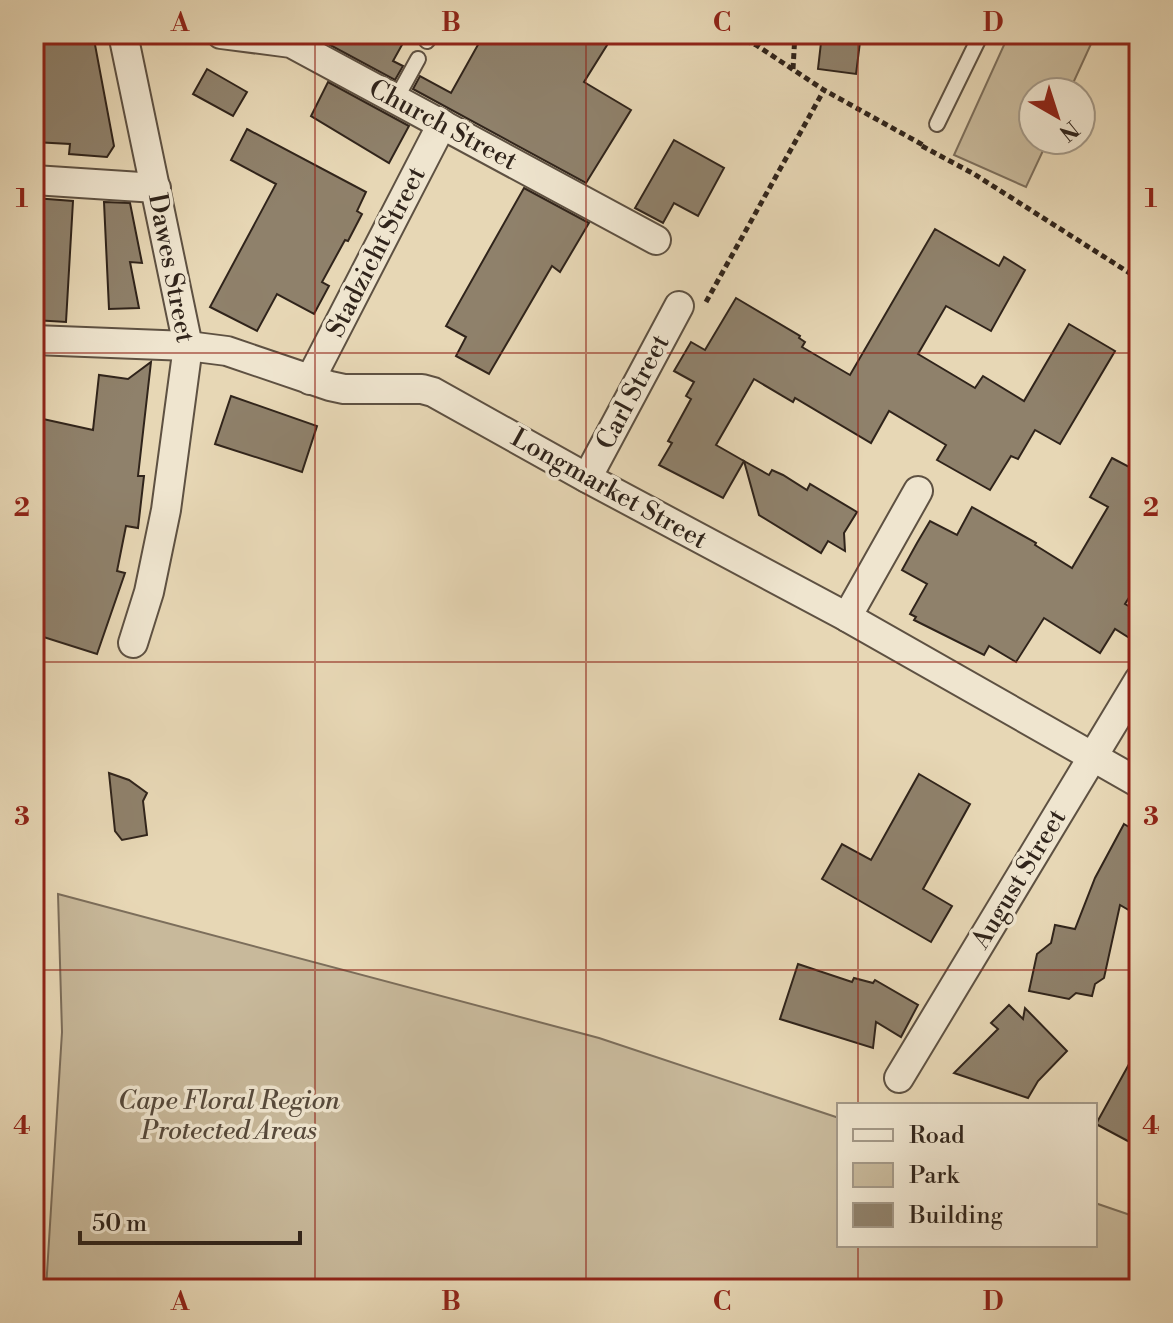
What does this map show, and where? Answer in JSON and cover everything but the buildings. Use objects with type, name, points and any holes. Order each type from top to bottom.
[{"type":"street","name":"Dawes Street","points":[[123,34],[188,346],[166,510],[149,592],[133,643]]},
{"type":"street","name":"Church Street","points":[[221,34],[294,38],[396,99],[656,240]]},
{"type":"street","name":"Stadzicht Street","points":[[310,380],[442,124]]},
{"type":"street","points":[[34,180],[156,188]]},
{"type":"street","name":"Carl Street","points":[[587,478],[679,306]]},
{"type":"street","name":"Longmarket Street","points":[[34,340],[188,346],[227,351],[344,389],[422,389],[433,392],[847,617],[1139,783]]},
{"type":"street","points":[[847,617],[918,491]]},
{"type":"street","name":"August Street","points":[[899,1078],[1139,680]]},
{"type":"lane","points":[[937,124],[981,34]]},
{"type":"lane","points":[[396,99],[418,59]]},
{"type":"path","points":[[726,34],[756,45],[824,90],[974,174],[1139,279]]},
{"type":"path","points":[[793,69],[795,34]]},
{"type":"path","points":[[679,306],[698,316],[824,90]]},
{"type":"path","points":[[922,146],[937,124]]},
{"type":"green space","points":[[1009,34],[1068,34],[1091,44],[1076,76],[1017,76],[1017,156],[1041,156],[1026,187],[954,155]]},
{"type":"green space","name":"Cape Floral Region Protected Areas","points":[[58,894],[599,1038],[837,1117],[837,1247],[1097,1247],[1097,1204],[1139,1218],[1139,1289],[46,1289],[62,1032]]}]
